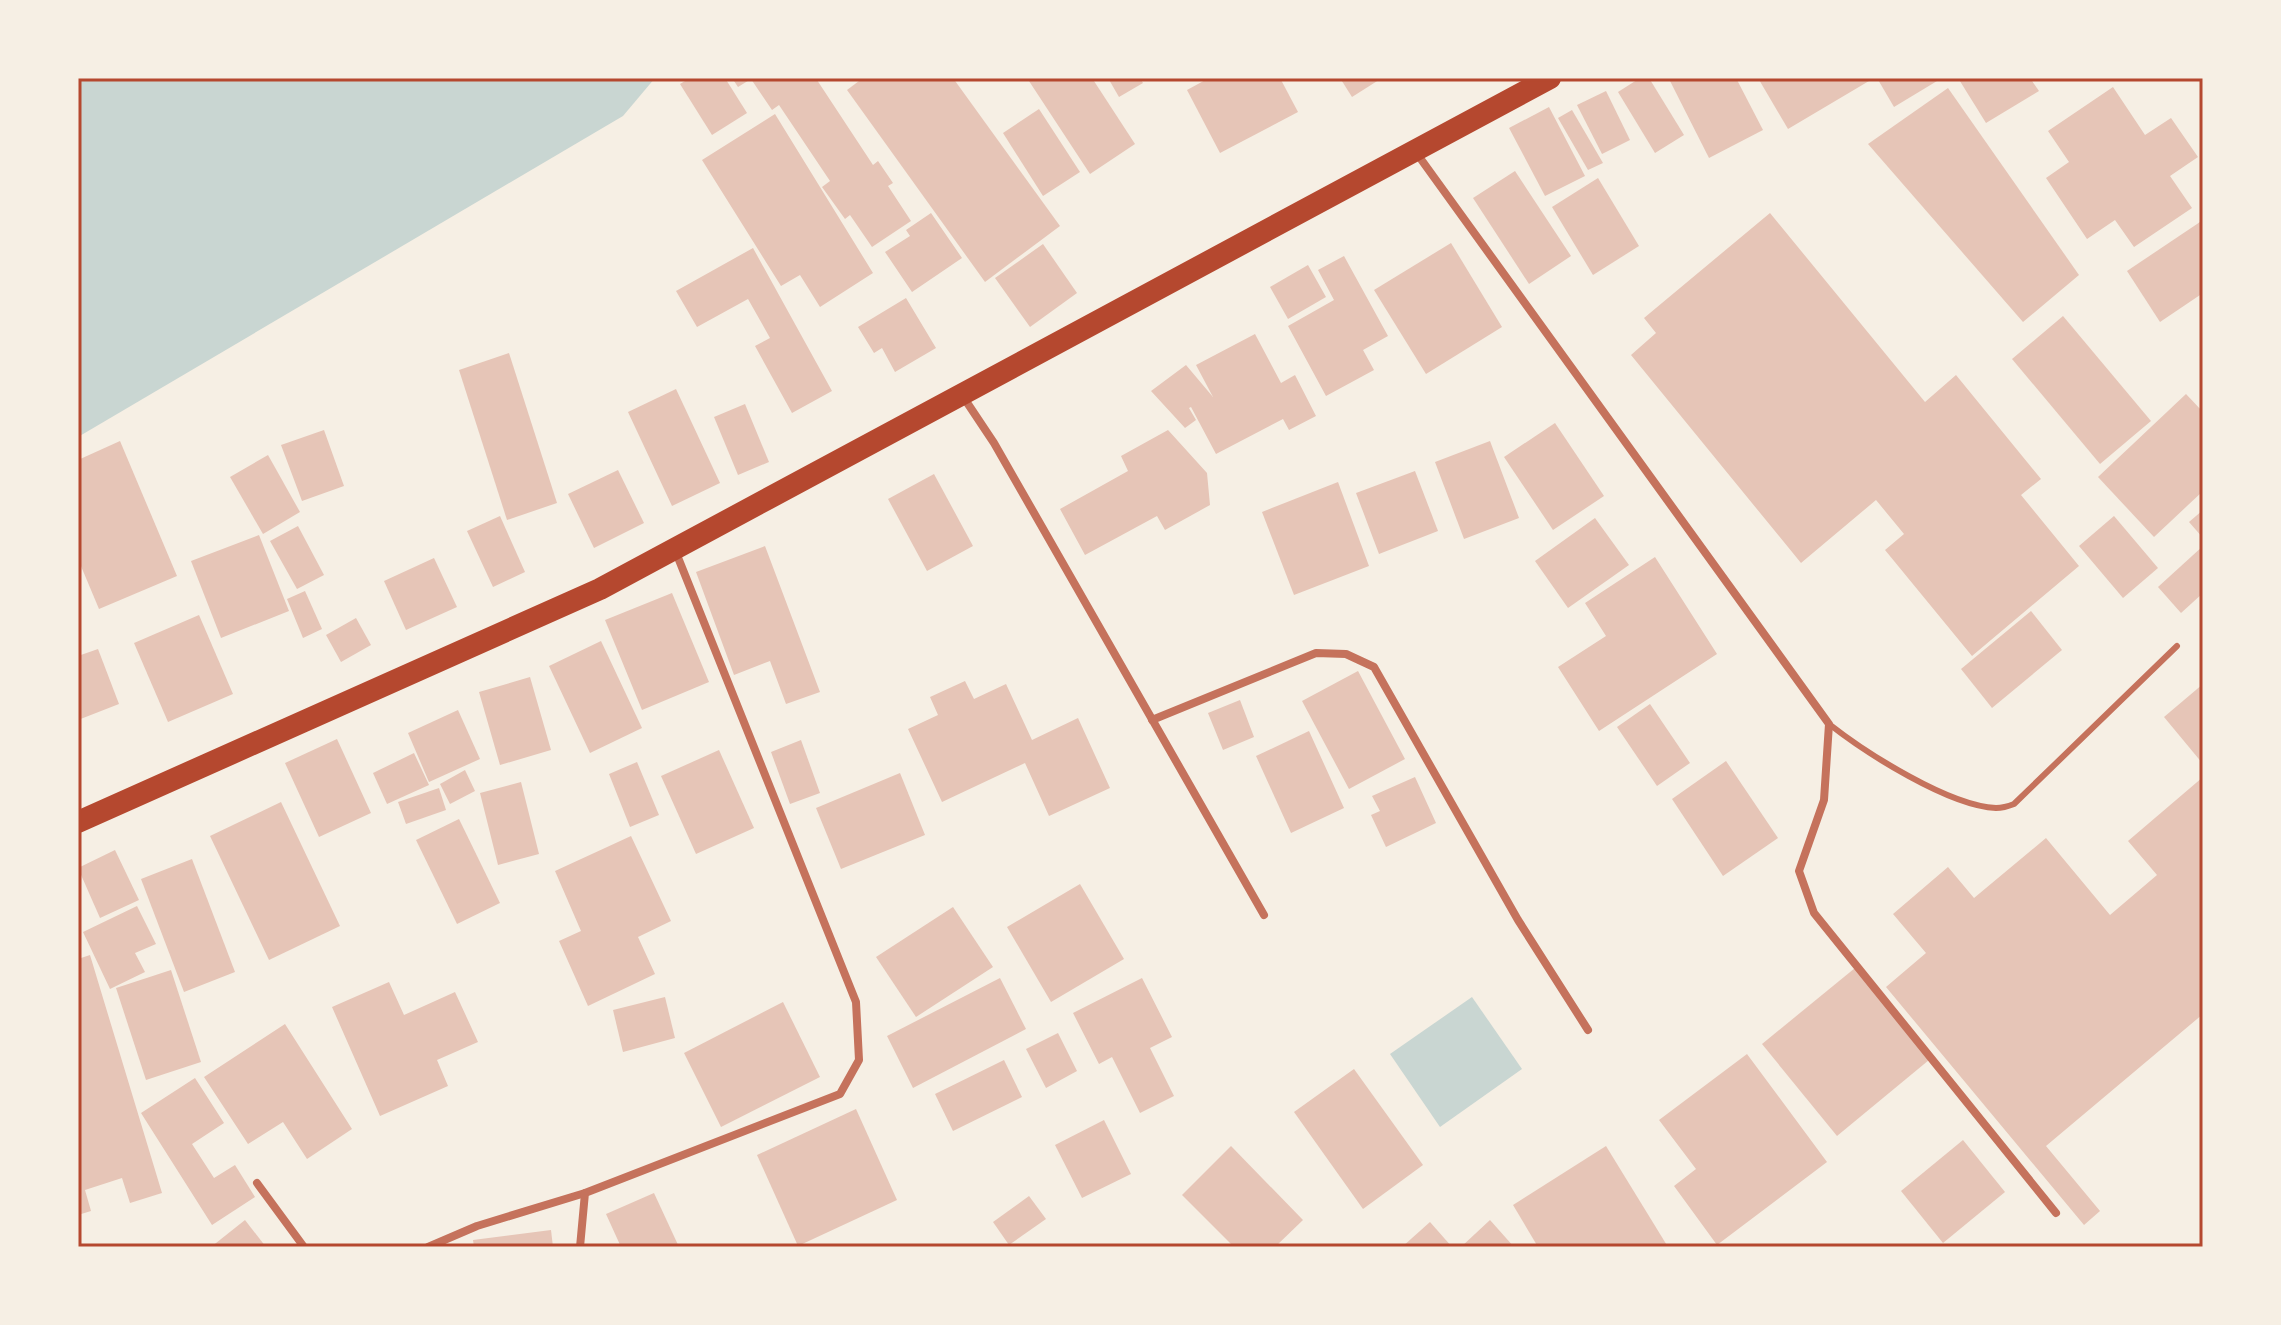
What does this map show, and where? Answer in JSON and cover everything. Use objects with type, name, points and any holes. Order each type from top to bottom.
[{"type":"highway","points":[[78,822],[600,589],[1550,78]]},
{"type":"street","points":[[1415,151],[1829,724],[1824,800],[1799,871],[1814,913],[2056,1213]]},
{"type":"street","points":[[961,394],[994,443],[1264,915]]},
{"type":"street","points":[[428,1247],[477,1226],[585,1193],[840,1094],[859,1060],[856,1002],[674,549]]},
{"type":"street","points":[[1152,720],[1316,653],[1346,654],[1374,667],[1518,920],[1588,1030]]},
{"type":"street","points":[[257,1183],[304,1247]]},
{"type":"street","points":[[580,1247],[585,1193]]},
{"type":"lane","points":[[1829,724],[1866,753],[1952,796],[1997,808],[2014,804],[2177,646]]},
{"type":"shaded area","points":[[78,78],[655,78],[623,116],[78,437]]},
{"type":"shaded area","points":[[1472,997],[1522,1069],[1440,1127],[1390,1054]]},
{"type":"building","points":[[690,78],[725,78],[747,113],[712,135],[680,84]]},
{"type":"building","points":[[732,78],[821,78],[817,80],[873,165],[878,161],[893,183],[888,186],[911,221],[872,247],[850,215],[845,219],[822,187],[830,181],[779,105],[772,110],[751,79],[738,87]]},
{"type":"building","points":[[863,78],[953,78],[1060,226],[985,282],[847,90]]},
{"type":"building","points":[[1027,78],[1092,78],[1135,144],[1090,174]]},
{"type":"building","points":[[1108,78],[1140,78],[1143,83],[1119,97]]},
{"type":"building","points":[[1209,78],[1280,78],[1298,112],[1220,153],[1187,90]]},
{"type":"building","points":[[1340,78],[1382,78],[1352,97]]},
{"type":"building","points":[[1640,78],[1649,78],[1684,135],[1655,153],[1618,92]]},
{"type":"building","points":[[1671,78],[1736,78],[1763,130],[1709,158]]},
{"type":"building","points":[[1758,78],[1867,78],[1869,81],[1788,129]]},
{"type":"building","points":[[1877,78],[1942,78],[1894,107]]},
{"type":"building","points":[[1958,78],[2030,78],[2039,91],[1986,123]]},
{"type":"building","points":[[2113,87],[2145,135],[2171,118],[2198,157],[2170,176],[2192,208],[2134,247],[2115,220],[2087,239],[2046,178],[2069,162],[2048,131]]},
{"type":"building","points":[[1948,88],[2079,275],[2023,322],[1868,144]]},
{"type":"building","points":[[1606,91],[1630,140],[1602,154],[1577,105]]},
{"type":"building","points":[[1549,107],[1585,176],[1545,196],[1509,128]]},
{"type":"building","points":[[1039,109],[1080,172],[1043,196],[1003,133]]},
{"type":"building","points":[[1572,110],[1603,163],[1588,170],[1558,118]]},
{"type":"building","points":[[775,114],[873,273],[820,307],[800,275],[781,286],[702,160]]},
{"type":"building","points":[[1515,171],[1571,256],[1529,284],[1473,198]]},
{"type":"building","points":[[1598,178],[1639,246],[1593,275],[1552,207]]},
{"type":"building","points":[[931,213],[962,258],[912,292],[885,252],[910,236],[906,230]]},
{"type":"building","points":[[1770,213],[1925,402],[1956,375],[2041,479],[2021,495],[2079,566],[1972,656],[1885,550],[1904,534],[1876,500],[1801,563],[1631,355],[1656,333],[1644,318]]},
{"type":"building","points":[[2203,220],[2203,293],[2160,322],[2127,271]]},
{"type":"building","points":[[1451,243],[1502,327],[1426,374],[1374,290]]},
{"type":"building","points":[[1043,244],[1077,293],[1030,327],[995,278]]},
{"type":"building","points":[[753,248],[832,391],[792,413],[755,346],[770,338],[748,299],[697,327],[676,291]]},
{"type":"building","points":[[1344,256],[1388,336],[1363,350],[1374,370],[1326,396],[1288,326],[1334,300],[1318,270]]},
{"type":"building","points":[[1308,265],[1326,297],[1288,319],[1270,287]]},
{"type":"building","points":[[906,298],[936,348],[895,372],[882,348],[874,353],[858,327]]},
{"type":"building","points":[[2063,316],[2151,421],[2100,464],[2012,359]]},
{"type":"building","points":[[1255,334],[1281,383],[1295,375],[1316,416],[1289,430],[1283,419],[1216,454],[1191,407],[1196,420],[1185,428],[1151,391],[1186,365],[1213,397],[1196,365]]},
{"type":"building","points":[[509,353],[557,503],[507,520],[459,370]]},
{"type":"building","points":[[676,389],[720,483],[672,506],[628,412]]},
{"type":"building","points":[[2186,394],[2203,412],[2203,491],[2154,537],[2098,477]]},
{"type":"building","points":[[745,404],[769,462],[738,475],[714,417]]},
{"type":"building","points":[[1555,423],[1604,496],[1553,530],[1504,457]]},
{"type":"building","points":[[324,430],[344,486],[302,501],[281,445]]},
{"type":"building","points":[[1168,430],[1207,473],[1210,505],[1165,530],[1157,516],[1085,555],[1060,509],[1128,471],[1121,456]]},
{"type":"building","points":[[120,441],[177,576],[99,609],[78,559],[78,460]]},
{"type":"building","points":[[1490,441],[1519,518],[1464,539],[1435,462]]},
{"type":"building","points":[[268,455],[300,512],[263,534],[230,477]]},
{"type":"building","points":[[618,470],[644,523],[594,548],[568,494]]},
{"type":"building","points":[[1415,471],[1438,531],[1379,554],[1356,493]]},
{"type":"building","points":[[934,474],[973,546],[927,571],[888,499]]},
{"type":"building","points":[[1338,482],[1369,566],[1294,595],[1262,512]]},
{"type":"building","points":[[2203,510],[2203,538],[2189,522]]},
{"type":"building","points":[[500,516],[525,572],[493,587],[467,531]]},
{"type":"building","points":[[2114,516],[2158,568],[2123,598],[2079,546]]},
{"type":"building","points":[[1595,518],[1629,565],[1568,608],[1535,561]]},
{"type":"building","points":[[298,526],[324,575],[297,589],[270,541]]},
{"type":"building","points":[[259,535],[289,611],[221,638],[191,561]]},
{"type":"building","points":[[765,546],[820,692],[786,704],[770,661],[734,675],[696,572]]},
{"type":"building","points":[[2203,546],[2203,593],[2181,613],[2158,587]]},
{"type":"building","points":[[1655,557],[1717,654],[1599,731],[1558,667],[1606,636],[1585,603]]},
{"type":"building","points":[[434,558],[457,607],[406,630],[384,581]]},
{"type":"building","points":[[305,591],[322,629],[303,638],[287,599]]},
{"type":"building","points":[[672,593],[709,682],[642,710],[605,620]]},
{"type":"building","points":[[2031,611],[2062,650],[1992,708],[1961,669]]},
{"type":"building","points":[[199,615],[233,694],[168,722],[134,643]]},
{"type":"building","points":[[356,618],[371,645],[341,662],[326,635]]},
{"type":"building","points":[[601,641],[642,728],[590,753],[549,666]]},
{"type":"building","points":[[98,649],[119,704],[78,720],[78,656]]},
{"type":"building","points":[[1358,671],[1405,759],[1349,789],[1302,701]]},
{"type":"building","points":[[530,677],[551,750],[500,765],[479,692]]},
{"type":"building","points":[[965,681],[974,699],[1006,684],[1032,740],[1078,718],[1110,788],[1049,816],[1025,763],[942,802],[908,729],[938,715],[930,697]]},
{"type":"building","points":[[2203,684],[2203,764],[2164,717]]},
{"type":"building","points":[[1240,700],[1254,737],[1223,750],[1208,713]]},
{"type":"building","points":[[1650,704],[1690,763],[1657,786],[1617,727]]},
{"type":"building","points":[[458,710],[480,759],[429,782],[408,733]]},
{"type":"building","points":[[1309,731],[1344,808],[1291,833],[1256,756]]},
{"type":"building","points":[[337,739],[371,813],[319,837],[285,763]]},
{"type":"building","points":[[801,740],[820,793],[790,804],[771,752]]},
{"type":"building","points":[[719,750],[754,828],[696,854],[661,776]]},
{"type":"building","points":[[414,753],[429,785],[387,804],[373,773]]},
{"type":"building","points":[[1726,761],[1778,838],[1723,876],[1672,799]]},
{"type":"building","points":[[637,762],[659,815],[630,827],[609,774]]},
{"type":"building","points":[[465,770],[475,791],[450,804],[440,784]]},
{"type":"building","points":[[900,773],[925,835],[841,869],[816,808]]},
{"type":"building","points":[[1415,777],[1436,823],[1386,847],[1371,815],[1380,811],[1372,796]]},
{"type":"building","points":[[2203,777],[2203,1014],[2046,1146],[2100,1211],[2084,1225],[1886,987],[1926,953],[1893,914],[1948,867],[1974,898],[2046,838],[2110,915],[2157,875],[2128,841]]},
{"type":"building","points":[[521,782],[539,854],[498,865],[480,793]]},
{"type":"building","points":[[439,788],[446,810],[406,824],[398,802]]},
{"type":"building","points":[[281,802],[340,926],[269,960],[210,836]]},
{"type":"building","points":[[459,819],[500,903],[457,924],[416,840]]},
{"type":"building","points":[[631,836],[671,921],[638,937],[655,974],[588,1006],[559,941],[581,931],[555,871]]},
{"type":"building","points":[[115,850],[139,900],[100,918],[78,868]]},
{"type":"building","points":[[192,859],[235,972],[184,992],[141,879]]},
{"type":"building","points":[[1080,884],[1124,959],[1051,1002],[1007,927]]},
{"type":"building","points":[[137,906],[156,944],[135,953],[145,972],[110,989],[83,932]]},
{"type":"building","points":[[953,907],[993,967],[916,1017],[876,957]]},
{"type":"building","points":[[90,955],[162,1193],[130,1203],[122,1178],[85,1190],[91,1211],[78,1215],[78,959]]},
{"type":"building","points":[[1855,968],[1929,1060],[1837,1136],[1762,1044]]},
{"type":"building","points":[[171,970],[201,1062],[146,1080],[116,988]]},
{"type":"building","points":[[1000,978],[1026,1029],[913,1088],[887,1036]]},
{"type":"building","points":[[1142,978],[1172,1037],[1150,1048],[1174,1096],[1140,1113],[1112,1057],[1099,1064],[1073,1013]]},
{"type":"building","points":[[389,982],[404,1015],[455,992],[478,1042],[437,1060],[448,1086],[380,1116],[332,1007]]},
{"type":"building","points":[[665,997],[675,1038],[623,1052],[613,1010]]},
{"type":"building","points":[[783,1002],[820,1077],[721,1127],[684,1053]]},
{"type":"building","points":[[285,1024],[352,1129],[307,1159],[283,1122],[248,1144],[204,1077]]},
{"type":"building","points":[[1058,1033],[1077,1071],[1046,1088],[1026,1049]]},
{"type":"building","points":[[1747,1054],[1827,1162],[1717,1245],[1674,1186],[1696,1169],[1659,1120]]},
{"type":"building","points":[[1004,1060],[1022,1097],[953,1131],[935,1094]]},
{"type":"building","points":[[1354,1069],[1423,1165],[1363,1209],[1294,1112]]},
{"type":"building","points":[[195,1078],[224,1123],[192,1144],[214,1178],[235,1165],[255,1197],[212,1225],[141,1113]]},
{"type":"building","points":[[856,1109],[897,1200],[798,1246],[757,1155]]},
{"type":"building","points":[[1104,1120],[1131,1174],[1082,1198],[1055,1145]]},
{"type":"building","points":[[1963,1140],[2005,1192],[1943,1243],[1901,1191]]},
{"type":"building","points":[[1231,1146],[1303,1220],[1275,1247],[1234,1247],[1182,1195]]},
{"type":"building","points":[[1606,1146],[1668,1247],[1538,1247],[1513,1205]]},
{"type":"building","points":[[654,1193],[679,1247],[621,1247],[606,1214]]},
{"type":"building","points":[[1029,1196],[1046,1219],[1009,1245],[993,1222]]},
{"type":"building","points":[[245,1220],[266,1247],[211,1247]]},
{"type":"building","points":[[1490,1220],[1514,1247],[1461,1247]]},
{"type":"building","points":[[1430,1222],[1452,1247],[1402,1247]]},
{"type":"building","points":[[551,1230],[553,1247],[474,1247],[473,1240]]}]
